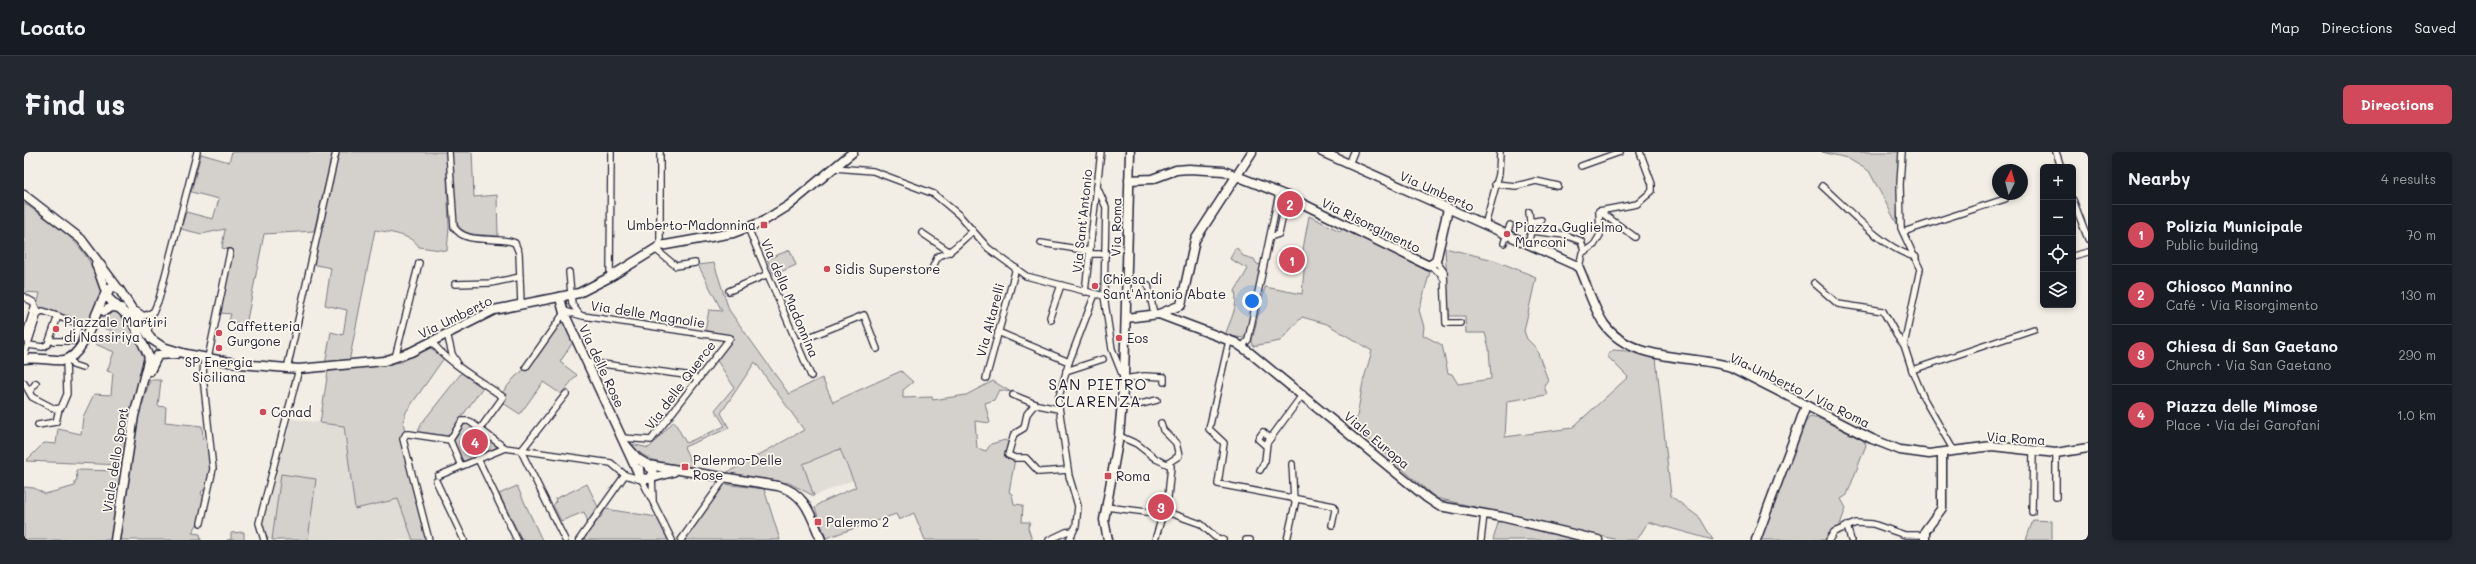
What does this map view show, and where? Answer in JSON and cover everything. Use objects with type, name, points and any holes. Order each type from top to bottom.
[{"type":"main road","name":"Via Umberto","points":[[153,349],[240,364],[299,370],[348,366],[399,357],[486,313],[520,304],[569,296],[610,277],[658,248],[724,235],[748,228],[774,217],[853,152]]},
{"type":"main road","name":"Via Roma","points":[[1108,540],[1104,520],[1119,436],[1123,401],[1130,152]]},
{"type":"main road","points":[[1175,320],[1181,305],[1195,240],[1252,152]]},
{"type":"main road","name":"Via Umberto","points":[[1322,152],[1485,225],[1506,237],[1528,245],[1579,268]]},
{"type":"main road","name":"Via Risorgimento","points":[[1129,180],[1152,179],[1176,170],[1189,168],[1216,169],[1237,175],[1286,196],[1433,263],[1448,209]]},
{"type":"main road","points":[[24,195],[74,232],[89,249],[127,301],[153,349]]},
{"type":"main road","points":[[89,249],[110,297],[131,319],[153,349]]},
{"type":"main road","name":"Via Umberto / Via Roma","points":[[1579,268],[1604,324],[1619,339],[1645,351],[1710,361],[1731,367],[1886,445],[1921,454],[1942,453]]},
{"type":"main road","points":[[96,319],[104,310],[110,297],[112,287],[119,290]]},
{"type":"main road","points":[[110,297],[120,297],[119,290]]},
{"type":"main road","points":[[24,357],[68,359],[77,351],[110,297]]},
{"type":"main road","name":"Via delle Rose","points":[[560,298],[564,312],[623,441],[643,477]]},
{"type":"main road","points":[[1126,318],[1157,314],[1181,305]]},
{"type":"main road","points":[[104,310],[112,307],[121,308]]},
{"type":"main road","name":"Viale Europa","points":[[1157,314],[1242,347],[1303,394],[1427,498],[1440,506],[1484,514],[1598,540]]},
{"type":"main road","name":"Viale dello Sport","points":[[116,540],[134,416],[153,349]]},
{"type":"main road","points":[[1756,540],[1806,406]]},
{"type":"main road","points":[[623,441],[638,458],[653,470],[643,477]]},
{"type":"main road","name":"Via Roma","points":[[1942,453],[1992,446],[2056,453],[2088,448]]},
{"type":"main road","points":[[1925,538],[1927,527],[1942,508],[1942,453]]},
{"type":"main road","points":[[643,477],[641,466],[647,465],[680,472],[778,486],[794,492],[806,504],[821,540]]},
{"type":"main road","points":[[643,477],[667,472],[680,472]]},
{"type":"street","points":[[153,349],[148,328],[197,152]]},
{"type":"street","points":[[287,369],[336,152]]},
{"type":"street","points":[[449,152],[454,227],[466,236],[501,239],[515,243],[519,253],[520,304]]},
{"type":"street","points":[[610,152],[610,277]]},
{"type":"street","points":[[660,152],[658,248],[676,266],[695,263]]},
{"type":"street","name":"Via Sant'Antonio","points":[[1085,292],[1101,152]]},
{"type":"street","points":[[1349,164],[1354,152]]},
{"type":"street","points":[[1485,225],[1501,165],[1500,152]]},
{"type":"street","points":[[1581,166],[1620,152]]},
{"type":"street","points":[[1599,211],[1637,204],[1652,191],[1652,184],[1640,152]]},
{"type":"street","points":[[1902,152],[1900,184],[1903,232],[1916,257],[1920,269],[1919,279],[1904,336],[1904,345],[1924,399],[1954,451]]},
{"type":"street","points":[[2056,152],[2060,164]]},
{"type":"street","points":[[846,158],[852,169]]},
{"type":"street","points":[[835,168],[873,171],[934,194],[959,215],[988,248],[1026,276],[1104,296]]},
{"type":"street","points":[[1495,184],[1516,186],[1536,181],[1558,186]]},
{"type":"street","points":[[1822,186],[1887,242],[1904,254],[1916,257]]},
{"type":"street","points":[[1097,187],[1106,208],[1104,296],[1112,349],[1124,379],[1144,376],[1164,377],[1164,382]]},
{"type":"street","points":[[1242,347],[1248,340],[1278,193]]},
{"type":"street","points":[[1270,238],[1279,234],[1286,196]]},
{"type":"street","points":[[1903,232],[2002,200]]},
{"type":"street","points":[[2076,208],[2088,239]]},
{"type":"street","points":[[1599,211],[1635,237]]},
{"type":"street","points":[[1584,250],[1594,245],[1600,235],[1599,211]]},
{"type":"street","points":[[1528,245],[1531,231],[1529,212]]},
{"type":"street","points":[[1530,222],[1541,220]]},
{"type":"street","points":[[1506,237],[1510,225]]},
{"type":"street","name":"Via della Madonnina","points":[[748,228],[811,376]]},
{"type":"street","points":[[932,269],[938,256],[950,252],[958,242],[973,231]]},
{"type":"street","points":[[1531,231],[1565,235],[1581,241],[1584,250],[1579,268]]},
{"type":"street","points":[[922,233],[950,252]]},
{"type":"street","points":[[1041,243],[1089,253],[1106,254]]},
{"type":"street","points":[[201,522],[213,469],[204,386],[206,357],[230,252]]},
{"type":"street","points":[[2076,255],[2088,252]]},
{"type":"street","points":[[399,357],[401,340],[419,263]]},
{"type":"street","points":[[1433,263],[1444,280]]},
{"type":"street","points":[[1433,263],[1444,272],[1446,323],[1460,323]]},
{"type":"street","name":"Via Altarelli","points":[[986,378],[1016,268]]},
{"type":"street","points":[[568,272],[569,296],[572,304],[580,315]]},
{"type":"street","points":[[729,291],[768,274]]},
{"type":"street","points":[[455,284],[491,283],[520,277]]},
{"type":"street","points":[[1814,283],[1838,304],[1883,311],[1897,336],[1904,345]]},
{"type":"street","points":[[1051,320],[1050,317],[1061,285]]},
{"type":"street","points":[[1148,285],[1157,314]]},
{"type":"street","points":[[1069,540],[1073,531],[1078,506],[1068,470],[1058,409],[1058,400],[1069,362],[1095,294]]},
{"type":"street","points":[[24,297],[33,302],[35,308],[28,345],[24,357]]},
{"type":"street","points":[[127,301],[144,316],[154,310]]},
{"type":"street","points":[[28,345],[43,347],[50,342],[71,342],[75,339],[79,329],[78,323],[35,308]]},
{"type":"street","points":[[526,366],[564,312]]},
{"type":"street","name":"Via delle Magnolie","points":[[564,312],[730,338]]},
{"type":"street","points":[[797,342],[864,315],[877,349]]},
{"type":"street","points":[[50,342],[58,316]]},
{"type":"street","points":[[1912,370],[2034,329]]},
{"type":"street","points":[[998,332],[1069,362]]},
{"type":"street","points":[[447,333],[452,354],[460,366]]},
{"type":"street","name":"Via delle Querce","points":[[623,441],[651,440],[730,338]]},
{"type":"street","points":[[432,341],[436,349],[503,397],[481,428]]},
{"type":"street","points":[[1229,341],[1209,430],[1224,443],[1218,484],[1295,500],[1334,506],[1335,510],[1332,525]]},
{"type":"street","points":[[68,359],[73,365],[82,368]]},
{"type":"street","points":[[38,425],[56,422],[59,409],[67,394],[68,359]]},
{"type":"street","points":[[1066,371],[1103,359]]},
{"type":"street","points":[[587,362],[693,376],[698,380]]},
{"type":"street","points":[[264,540],[259,523],[299,370]]},
{"type":"street","points":[[24,383],[30,391],[32,397],[59,409]]},
{"type":"street","points":[[30,391],[36,383]]},
{"type":"street","points":[[521,451],[566,394]]},
{"type":"street","points":[[1260,470],[1265,461],[1266,446],[1270,438],[1303,394]]},
{"type":"street","points":[[1013,395],[1035,404],[1058,409]]},
{"type":"street","points":[[1123,401],[1137,406],[1157,400]]},
{"type":"street","points":[[1035,404],[1027,414],[1024,428],[1014,434],[1008,455],[1015,458],[1026,458],[1039,472],[1068,470]]},
{"type":"street","points":[[448,439],[462,421],[469,421],[481,428],[506,448],[611,463],[626,475],[643,477]]},
{"type":"street","points":[[1162,423],[1163,430],[1176,443],[1179,456],[1168,463]]},
{"type":"street","points":[[1266,446],[1258,439],[1263,432],[1270,438]]},
{"type":"street","points":[[429,540],[403,439],[406,434],[409,434],[448,439]]},
{"type":"street","points":[[1119,436],[1137,444],[1156,458],[1168,463],[1172,468],[1164,513],[1155,540]]},
{"type":"street","points":[[448,439],[459,466]]},
{"type":"street","points":[[464,540],[437,478],[459,466],[479,461],[506,448]]},
{"type":"street","points":[[521,451],[565,540]]},
{"type":"street","points":[[2032,512],[2033,451]]},
{"type":"street","points":[[2056,453],[2056,497]]},
{"type":"street","points":[[479,461],[517,540]]},
{"type":"street","points":[[1287,540],[1295,500],[1292,464]]},
{"type":"street","points":[[579,540],[626,475]]},
{"type":"street","points":[[643,477],[654,505],[672,540]]},
{"type":"street","points":[[643,477],[654,505]]},
{"type":"street","points":[[681,540],[725,478]]},
{"type":"street","points":[[1106,507],[1164,513],[1201,524],[1215,537],[1223,540]]},
{"type":"street","points":[[1481,540],[1484,514]]},
{"type":"street","points":[[1829,540],[1834,532],[1856,523],[1873,524],[1904,537],[1925,538]]},
{"type":"street","points":[[1847,526],[1851,540]]},
{"type":"street","points":[[1049,540],[1066,532],[1073,531]]},
{"type":"shaded area","points":[[232,152],[333,152],[314,231],[264,234],[246,325],[229,321],[231,314],[220,313],[232,250],[222,248],[225,229],[202,234],[181,229],[186,212],[213,219],[219,199],[191,192],[201,154],[229,162]]},
{"type":"shaded area","points":[[338,152],[446,152],[449,227],[447,251],[419,247],[416,243],[406,237],[375,230],[349,362],[325,364],[331,332],[343,335],[347,310],[325,305],[331,268],[312,264]]},
{"type":"shaded area","points":[[452,152],[472,152],[474,197],[497,195],[498,236],[468,233],[459,226],[456,221]]},
{"type":"shaded area","points":[[1822,152],[1899,152],[1897,224],[1869,171],[1847,158]]},
{"type":"shaded area","points":[[24,203],[62,231],[81,250],[89,261],[102,292],[89,324],[37,306],[40,293],[24,292]]},
{"type":"shaded area","points":[[1309,216],[1340,231],[1344,229],[1430,272],[1419,310],[1424,327],[1423,335],[1442,345],[1448,373],[1452,374],[1458,384],[1491,379],[1489,348],[1485,333],[1466,333],[1465,316],[1449,316],[1445,248],[1494,260],[1536,277],[1524,331],[1527,339],[1536,348],[1548,380],[1544,385],[1547,395],[1507,401],[1505,437],[1572,428],[1628,377],[1607,356],[1613,350],[1628,351],[1656,358],[1671,496],[1700,518],[1713,540],[1648,522],[1637,540],[1618,540],[1436,498],[1355,428],[1363,382],[1372,351],[1327,324],[1302,317],[1280,341],[1253,346],[1252,340],[1265,287],[1302,294],[1305,259],[1303,249]]},
{"type":"shaded area","points":[[1235,248],[1238,249],[1243,256],[1254,259],[1257,264],[1261,265],[1246,335],[1243,338],[1225,335],[1235,307],[1235,291],[1248,269],[1230,259]]},
{"type":"shaded area","points":[[790,250],[796,265],[774,275],[767,259]]},
{"type":"shaded area","points":[[714,263],[729,310],[789,394],[822,378],[833,402],[901,371],[913,382],[903,390],[903,398],[932,397],[933,400],[966,395],[993,381],[1011,392],[999,390],[994,400],[985,403],[990,423],[975,421],[977,448],[986,451],[991,444],[1005,440],[1008,442],[1004,457],[1015,459],[1009,492],[1012,494],[1014,504],[1023,505],[1022,522],[1030,522],[1028,528],[1032,540],[925,540],[914,513],[899,520],[896,514],[826,538],[815,508],[820,503],[856,487],[840,449],[803,464],[814,496],[789,483],[726,473],[804,430],[755,362],[721,413],[729,428],[684,447],[694,468],[660,462],[644,456],[637,451],[631,444],[649,448],[674,421],[686,443],[725,426],[715,410],[734,387],[716,359],[734,336],[705,331],[709,310],[722,311],[698,265]]},
{"type":"shaded area","points":[[110,310],[123,312],[142,345],[146,362],[131,406],[122,465],[26,461],[44,443],[56,444],[58,429],[81,434],[83,417],[94,394],[111,395],[113,373],[107,371],[114,352],[95,344],[113,331],[95,326],[100,318]]},
{"type":"shaded area","points":[[561,322],[564,323],[573,342],[560,362],[577,375],[561,394],[543,382],[520,414],[503,403],[502,393],[515,377],[526,368]]},
{"type":"shaded area","points":[[427,347],[431,348],[444,358],[406,412],[403,422],[405,431],[401,437],[427,540],[413,540],[398,499],[355,509],[344,426],[320,423],[328,371],[402,362]]},
{"type":"shaded area","points":[[463,371],[483,387],[448,436],[418,432],[421,424]]},
{"type":"shaded area","points":[[150,380],[161,380],[158,406],[166,407],[165,422],[202,426],[203,439],[208,441],[211,471],[206,489],[202,491],[201,494],[204,497],[198,523],[192,533],[200,534],[201,540],[120,540],[138,418]]},
{"type":"shaded area","points":[[1810,417],[1820,419],[1863,440],[1866,445],[1847,495],[1841,499],[1846,508],[1839,527],[1831,532],[1826,540],[1760,540],[1802,426]]},
{"type":"shaded area","points":[[291,419],[344,426],[355,509],[398,499],[413,540],[267,540],[262,528]]},
{"type":"shaded area","points":[[468,424],[496,445],[496,448],[465,461],[462,460],[454,441],[464,425]]},
{"type":"shaded area","points":[[840,449],[853,480],[814,496],[802,464]]},
{"type":"shaded area","points":[[76,470],[121,471],[111,540],[24,540],[24,487],[34,488],[45,494],[75,486],[75,481],[77,480]]},
{"type":"shaded area","points":[[281,474],[316,479],[308,540],[272,540]]},
{"type":"shaded area","points":[[587,484],[599,509],[588,522],[584,512],[561,521],[553,505],[556,502],[555,499]]},
{"type":"shaded area","points":[[724,484],[764,489],[780,540],[684,540]]},
{"type":"shaded area","points":[[517,486],[542,540],[522,540],[499,494]]},
{"type":"shaded area","points":[[605,509],[657,517],[668,540],[582,540],[603,514]]},
{"type":"shaded area","points":[[1499,520],[1578,540],[1493,540]]},
{"type":"shaded area","points":[[2033,520],[2052,521],[2052,540],[2026,540]]},
{"type":"shaded area","points":[[244,532],[244,540],[231,540],[231,533]]},
{"type":"place","name":"Chiosco Mannino","points":[[1290,204]]},
{"type":"place","name":"Umberto-Madonnina","points":[[764,225]]},
{"type":"place","name":"Piazza Guglielmo Marconi","points":[[1507,234]]},
{"type":"place","name":"Polizia Municipale","points":[[1292,260]]},
{"type":"place","name":"Sidis Superstore","points":[[827,269]]},
{"type":"place","name":"Chiesa di Sant'Antonio Abate","points":[[1095,286]]},
{"type":"place","name":"Piazzale Martiri di Nassiriya","points":[[56,329]]},
{"type":"place","name":"Caffetteria Gurgone","points":[[219,333]]},
{"type":"place","name":"Eos","points":[[1119,338]]},
{"type":"place","name":"SP Energia Siciliana","points":[[219,348]]},
{"type":"place","name":"Conad","points":[[263,412]]},
{"type":"place","name":"Piazza delle Mimose","points":[[475,442]]},
{"type":"place","name":"Palermo-Delle Rose","points":[[685,467]]},
{"type":"place","name":"Roma","points":[[1108,476]]},
{"type":"place","name":"Chiesa di San Gaetano","points":[[1161,507]]},
{"type":"place","name":"Palermo 2","points":[[818,522]]},
{"type":"district","name":"SAN PIETRO CLARENZA","points":[[1098,394]]}]
